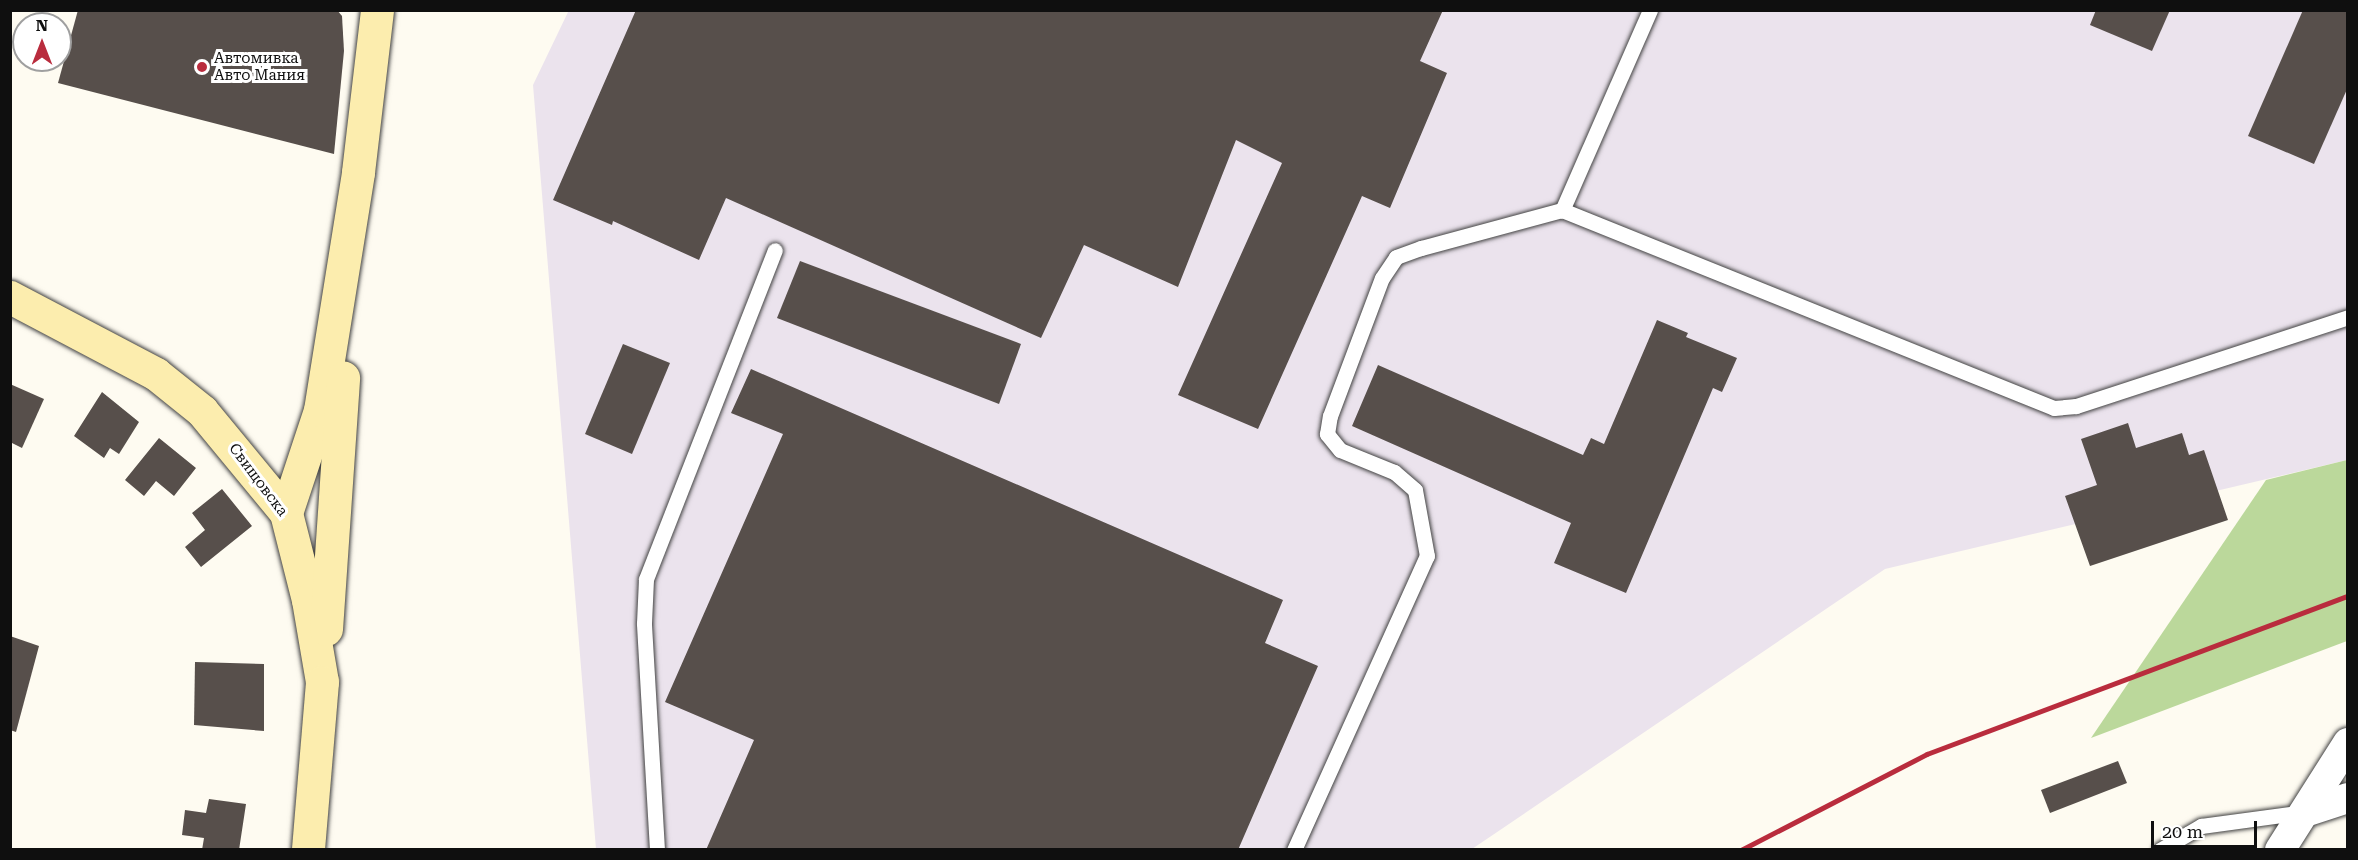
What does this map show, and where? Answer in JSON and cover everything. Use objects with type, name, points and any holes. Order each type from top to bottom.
[{"type":"street","points":[[286,513],[320,410],[358,172],[377,10]]},
{"type":"street","points":[[322,682],[358,172]]},
{"type":"street","name":"Свищовска","points":[[10,297],[156,374],[202,411],[286,513],[308,600],[322,682],[308,849]]},
{"type":"street","points":[[2280,849],[2348,743]]},
{"type":"street","points":[[2305,812],[2348,798]]},
{"type":"lane","points":[[1562,210],[1650,10]]},
{"type":"lane","points":[[1294,849],[1427,556],[1415,490],[1394,472],[1340,450],[1327,434],[1330,416],[1382,278],[1396,257],[1421,248],[1562,210],[2015,396],[2054,408],[2076,406],[2348,317]]},
{"type":"lane","points":[[657,849],[644,623],[646,579],[776,250]]},
{"type":"lane","points":[[2160,849],[2201,826],[2305,812]]},
{"type":"shaded area","points":[[569,10],[2347,11],[2347,460],[1885,569],[1472,849],[596,849],[533,85]]},
{"type":"green space","points":[[2347,460],[2347,641],[2091,738],[2266,480]]},
{"type":"building","name":"Автомивка Авто Мания","points":[[78,10],[337,10],[342,16],[344,51],[334,154],[58,83],[61,72],[72,72],[72,32]]},
{"type":"building","points":[[636,10],[1443,10],[1420,61],[1447,73],[1390,208],[1362,196],[1258,429],[1178,395],[1282,163],[1236,140],[1178,287],[1084,245],[1041,338],[726,198],[699,260],[613,221],[612,225],[553,200]]},
{"type":"building","points":[[2096,10],[2170,10],[2152,51],[2090,25]]},
{"type":"building","points":[[2303,10],[2348,10],[2348,87],[2314,164],[2248,136]]},
{"type":"building","points":[[800,261],[1021,344],[999,404],[777,318]]},
{"type":"building","points":[[1657,320],[1688,333],[1686,337],[1737,358],[1722,392],[1713,388],[1626,593],[1554,563],[1571,523],[1352,426],[1378,365],[1583,455],[1591,438],[1604,444]]},
{"type":"building","points":[[623,344],[670,363],[632,454],[585,434]]},
{"type":"building","points":[[751,369],[1283,600],[1265,643],[1318,666],[1238,850],[706,850],[754,740],[665,702],[783,434],[731,413]]},
{"type":"building","points":[[10,384],[44,399],[22,448],[10,442]]},
{"type":"building","points":[[102,392],[139,422],[119,454],[110,448],[104,458],[74,436]]},
{"type":"building","points":[[2128,423],[2136,448],[2182,433],[2189,455],[2204,450],[2228,520],[2090,566],[2065,496],[2097,485],[2081,439]]},
{"type":"building","points":[[159,438],[196,468],[174,496],[156,481],[144,496],[125,480]]},
{"type":"building","points":[[222,489],[252,526],[201,567],[185,547],[205,530],[192,513]]},
{"type":"building","points":[[10,636],[39,646],[16,732],[10,730]]},
{"type":"building","points":[[195,662],[264,664],[264,731],[194,725]]},
{"type":"building","points":[[2118,761],[2127,783],[2050,813],[2041,790]]},
{"type":"building","points":[[209,799],[246,804],[239,850],[202,850],[204,838],[182,835],[185,810],[206,813]]},
{"type":"railway","points":[[1741,850],[1927,754],[2348,596]]},
{"type":"place","name":"Автомивка Авто Мания","points":[[202,67]]}]
